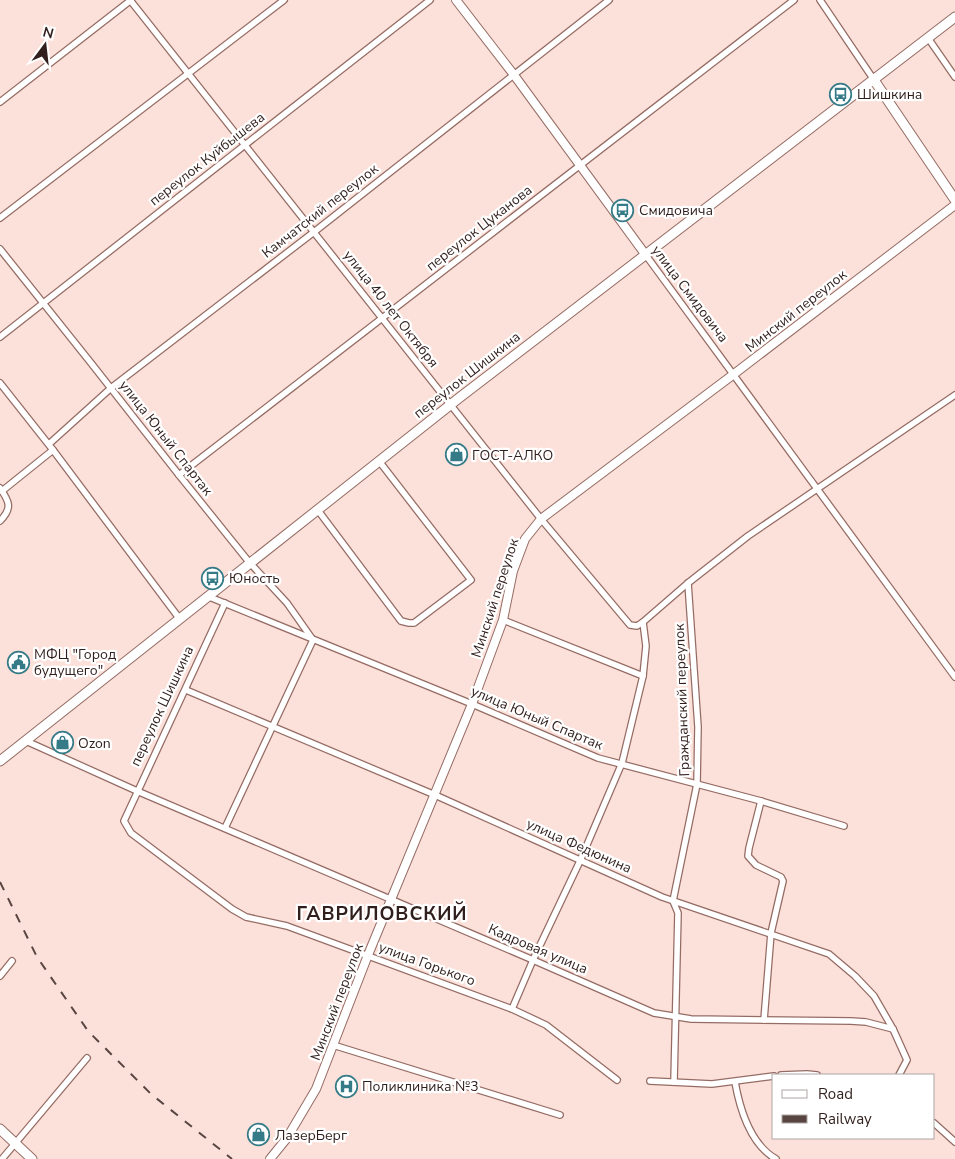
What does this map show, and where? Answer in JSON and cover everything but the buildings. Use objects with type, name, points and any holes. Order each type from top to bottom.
[{"type":"main road","name":"переулок Шишкина","points":[[0,761],[450,404],[955,17]]},
{"type":"main road","points":[[874,80],[955,200]]},
{"type":"main road","points":[[0,1129],[32,1159]]},
{"type":"street","points":[[0,102],[131,0]]},
{"type":"street","name":"улица 40 лет Октября","points":[[131,0],[541,519],[630,625],[637,626],[644,622]]},
{"type":"street","points":[[0,218],[284,0]]},
{"type":"street","name":"переулок Куйбышева","points":[[0,337],[430,0]]},
{"type":"street","name":"улица Смидовича","points":[[456,0],[514,75],[955,678]]},
{"type":"street","name":"Камчатский переулок","points":[[49,444],[111,388],[314,232],[609,0]]},
{"type":"street","name":"переулок Цуканова","points":[[179,475],[794,0]]},
{"type":"street","points":[[820,0],[874,80]]},
{"type":"street","points":[[928,38],[955,77]]},
{"type":"street","name":"Минский переулок","points":[[270,1159],[287,1138],[316,1089],[390,900],[472,704],[503,620],[513,571],[525,539],[541,519],[955,205]]},
{"type":"street","name":"улица Юный Спартак","points":[[0,249],[179,475],[250,562],[287,603],[314,640]]},
{"type":"street","points":[[0,383],[49,444],[179,618]]},
{"type":"street","points":[[512,1009],[580,861],[622,763],[643,676],[646,646],[644,622],[688,583],[748,536],[955,395]]},
{"type":"street","points":[[0,520],[6,515],[8,510],[8,502],[1,490],[53,450]]},
{"type":"street","points":[[317,509],[401,621],[409,624],[414,623],[471,580],[379,461]]},
{"type":"street","name":"Гражданский переулок","points":[[674,1082],[674,1018],[678,913],[673,901],[697,784],[698,727],[688,583]]},
{"type":"street","name":"улица Юный Спартак","points":[[207,596],[472,704],[598,758],[761,801],[844,826]]},
{"type":"street","name":"переулок Шишкина","points":[[124,821],[225,603]]},
{"type":"street","points":[[503,620],[643,676]]},
{"type":"street","points":[[225,828],[314,640]]},
{"type":"street","name":"улица Федюнина","points":[[186,690],[435,795],[673,901],[829,954],[855,976],[874,996],[907,1060],[900,1074]]},
{"type":"street","name":"Кадровая улица","points":[[26,740],[137,791],[654,1013],[674,1018],[691,1019],[852,1021],[892,1029]]},
{"type":"street","points":[[761,801],[748,856],[756,864],[781,877],[783,881],[771,933],[764,1020]]},
{"type":"street","name":"улица Горького","points":[[124,821],[131,833],[232,910],[246,916],[287,926],[512,1009],[546,1025],[618,1080]]},
{"type":"street","points":[[0,976],[12,961]]},
{"type":"street","points":[[333,1045],[560,1116]]},
{"type":"street","points":[[2,1159],[87,1058]]},
{"type":"street","points":[[650,1081],[712,1084],[772,1076]]},
{"type":"street","points":[[735,1082],[741,1110],[750,1130],[759,1145],[776,1159]]},
{"type":"street","points":[[935,1124],[955,1142]]},
{"type":"railway","points":[[0,882],[37,957],[88,1031],[151,1094],[232,1159]]},
{"type":"place","name":"Шишкина","points":[[841,94]]},
{"type":"place","name":"Смидовича","points":[[623,210]]},
{"type":"place","name":"ГОСТ-АЛКО","points":[[456,455]]},
{"type":"place","name":"Юность","points":[[213,578]]},
{"type":"place","name":"МФЦ \"Город будущего\"","points":[[18,662]]},
{"type":"place","name":"Ozon","points":[[62,743]]},
{"type":"place","name":"Поликлиника №3","points":[[346,1086]]},
{"type":"place","name":"ЛазерБерг","points":[[259,1135]]},
{"type":"district","name":"ГАВРИЛОВСКИЙ","points":[[382,914]]}]
